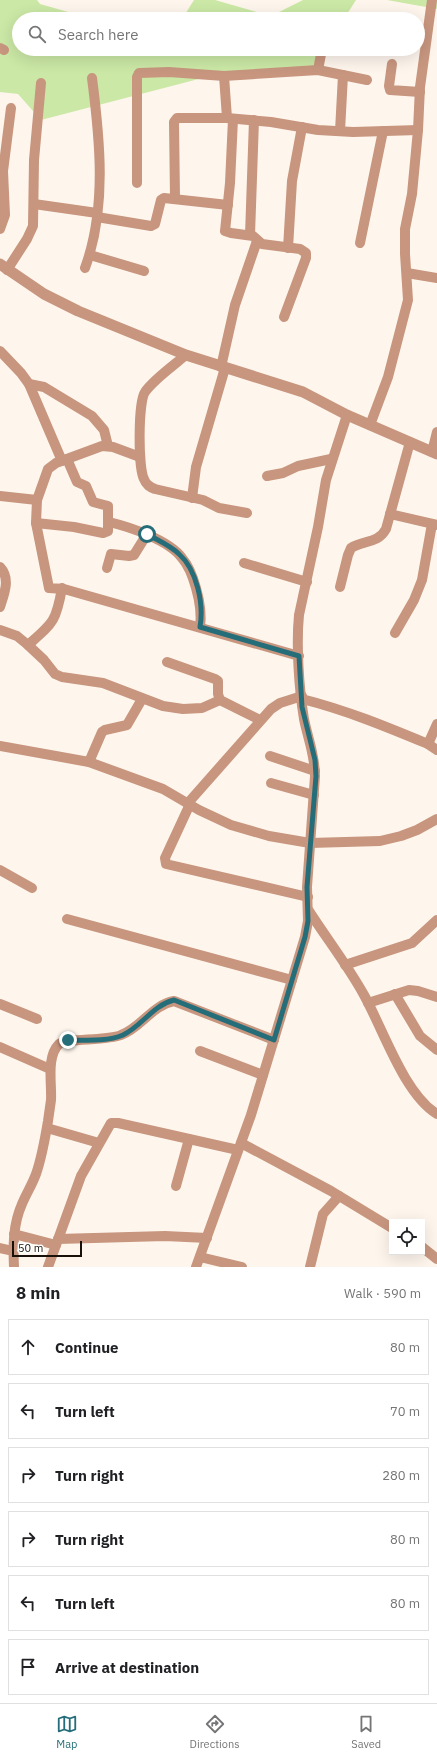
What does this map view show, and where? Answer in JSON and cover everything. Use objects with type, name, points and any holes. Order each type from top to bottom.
[{"type":"street","points":[[425,20],[431,2]]},
{"type":"street","points":[[318,70],[321,56]]},
{"type":"street","points":[[370,425],[388,377],[407,307],[408,289],[405,229],[412,194],[418,130],[422,56]]},
{"type":"street","points":[[392,64],[389,86],[390,90],[420,92]]},
{"type":"street","points":[[137,183],[138,74],[169,72],[224,76],[318,70],[368,80]]},
{"type":"street","points":[[340,131],[343,75]]},
{"type":"street","points":[[224,76],[230,118],[228,204],[225,231],[254,238],[262,244],[303,249],[306,255],[284,317]]},
{"type":"street","points":[[85,268],[90,255],[97,215],[99,136],[92,78]]},
{"type":"street","points":[[41,83],[34,160],[34,221],[31,232],[4,267],[44,294],[78,311],[186,355],[296,390],[322,401],[347,415],[435,453],[437,432]]},
{"type":"street","points":[[0,229],[5,215],[3,147],[11,108]]},
{"type":"street","points":[[175,198],[174,120],[180,118],[230,118],[340,131],[418,130]]},
{"type":"street","points":[[192,498],[196,467],[223,367],[235,305],[254,238],[254,120]]},
{"type":"street","points":[[288,248],[291,196],[302,127]]},
{"type":"street","points":[[360,243],[382,131]]},
{"type":"street","points":[[34,204],[152,226],[155,224],[162,199],[166,197],[228,204]]},
{"type":"street","points":[[90,255],[144,271]]},
{"type":"street","points":[[407,273],[437,278]]},
{"type":"street","points":[[0,351],[21,373],[29,384],[64,460],[77,482],[86,486],[91,500],[108,506],[108,530],[104,533],[74,527],[36,523]]},
{"type":"street","points":[[186,355],[147,389],[143,395],[140,411],[140,457],[143,479],[150,486],[203,500],[219,508],[247,514]]},
{"type":"street","points":[[29,384],[44,387],[92,416],[104,430],[108,446]]},
{"type":"street","points":[[196,1267],[240,1146],[305,937],[308,911],[315,760],[304,720],[299,656],[299,615],[318,527],[326,480],[347,415]]},
{"type":"street","points":[[340,587],[351,548],[369,543],[380,537],[386,529],[410,442]]},
{"type":"street","points":[[140,457],[108,446],[90,450],[64,460],[48,469],[37,500],[36,523],[49,588],[52,590],[62,588],[299,656]]},
{"type":"street","points":[[267,476],[283,473],[298,466],[332,459]]},
{"type":"street","points":[[0,496],[37,500]]},
{"type":"street","points":[[390,514],[434,525],[422,580],[414,600],[395,632]]},
{"type":"street","points":[[109,522],[135,528],[147,534],[174,549],[186,562],[200,601],[202,613],[200,627]]},
{"type":"street","points":[[107,568],[111,554],[129,556],[134,554],[147,534]]},
{"type":"street","points":[[244,563],[307,582]]},
{"type":"street","points":[[0,567],[4,572],[6,582],[0,608]]},
{"type":"street","points":[[28,645],[46,629],[54,619],[59,607],[62,588]]},
{"type":"street","points":[[0,630],[17,636],[44,660],[52,671],[58,676],[110,685],[142,699],[163,706],[183,710],[202,708],[220,700]]},
{"type":"street","points":[[167,662],[217,680],[220,700]]},
{"type":"street","points":[[308,897],[166,864],[165,858],[189,803],[260,720],[280,703],[302,698],[344,710],[433,747],[437,724]]},
{"type":"street","points":[[89,762],[102,732],[127,725],[142,699]]},
{"type":"street","points":[[220,700],[260,720]]},
{"type":"street","points":[[0,746],[89,762],[163,789],[221,821],[269,836],[310,843],[380,841],[417,830],[437,819]]},
{"type":"street","points":[[270,756],[315,771]]},
{"type":"street","points":[[271,783],[314,795]]},
{"type":"street","points":[[0,870],[32,888]]},
{"type":"street","points":[[308,911],[368,1003],[419,1100],[437,1114]]},
{"type":"street","points":[[67,920],[292,980]]},
{"type":"street","points":[[344,965],[412,943],[437,920]]},
{"type":"street","points":[[368,1003],[413,990],[437,997]]},
{"type":"street","points":[[395,994],[420,1036],[437,1050]]},
{"type":"street","points":[[14,1267],[14,1234],[17,1217],[36,1175],[40,1162],[51,1100],[50,1069],[57,1046],[63,1041],[98,1040],[122,1035],[130,1031],[162,1005],[174,1000],[274,1040]]},
{"type":"street","points":[[0,1004],[37,1019]]},
{"type":"street","points":[[0,1047],[50,1069]]},
{"type":"street","points":[[200,1052],[263,1075]]},
{"type":"street","points":[[48,1267],[81,1176],[109,1125],[114,1122],[189,1139],[240,1146],[339,1196],[389,1226]]},
{"type":"street","points":[[47,1128],[99,1143]]},
{"type":"street","points":[[176,1186],[189,1139]]},
{"type":"street","points":[[310,1267],[323,1214],[339,1196]]},
{"type":"street","points":[[14,1234],[57,1242],[165,1236],[207,1238]]},
{"type":"street","points":[[0,1248],[13,1251]]},
{"type":"street","points":[[425,1249],[437,1259]]},
{"type":"street","points":[[200,1257],[242,1267]]},
{"type":"shaded area","points":[[0,0],[37,0],[40,4],[68,12],[12,12],[12,56],[320,56],[310,72],[214,75],[41,120],[18,94],[0,92]]},
{"type":"shaded area","points":[[194,0],[215,0],[257,12],[186,12]]},
{"type":"shaded area","points":[[303,0],[356,0],[348,12],[279,12]]},
{"type":"shaded area","points":[[387,0],[437,0],[437,9]]},
{"type":"route","points":[[68,1040],[98,1040],[122,1035],[130,1031],[162,1005],[174,1000],[274,1040],[305,937],[308,921],[307,887],[316,776],[315,760],[306,729],[302,707],[299,656],[200,627],[202,613],[200,601],[186,562],[174,549],[147,534]]}]
